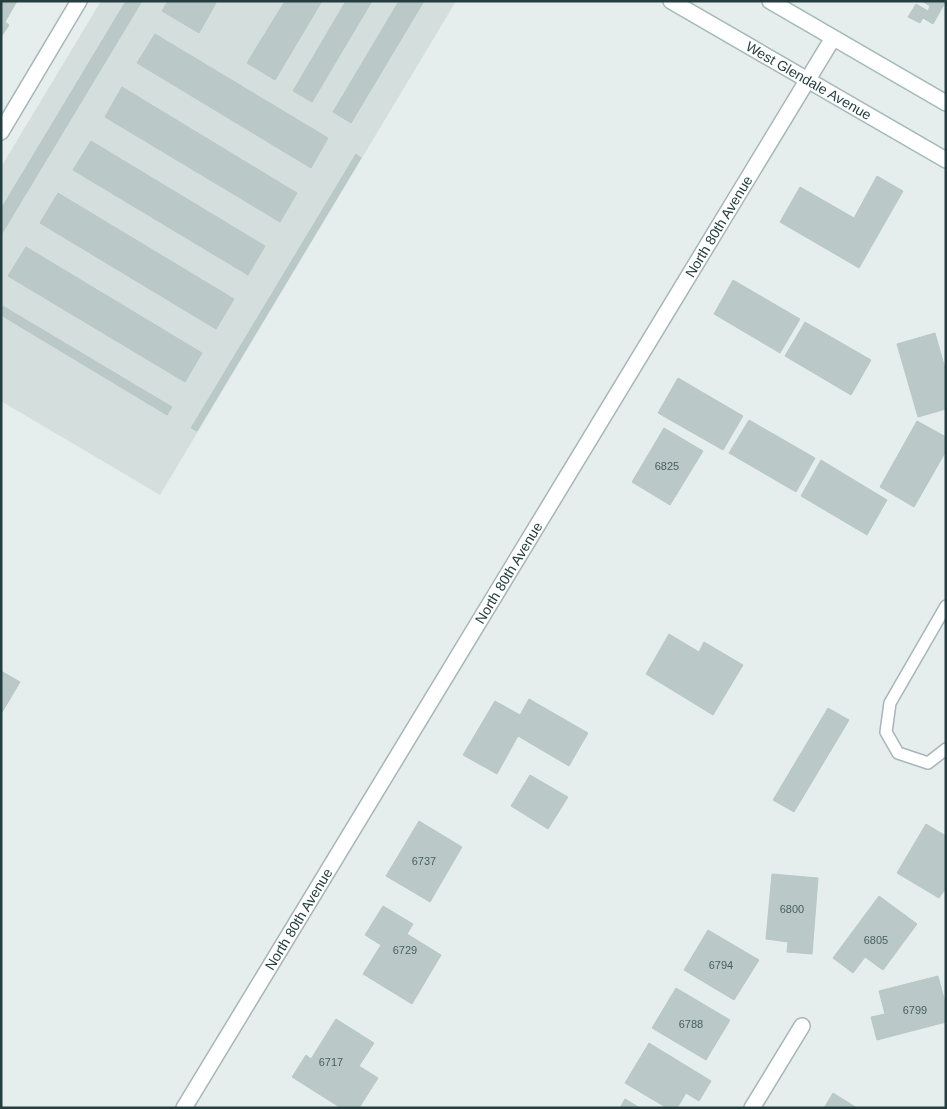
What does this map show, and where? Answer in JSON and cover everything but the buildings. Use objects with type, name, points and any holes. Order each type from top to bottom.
[{"type":"street","points":[[1,132],[79,1]]},
{"type":"street","name":"West Glendale Avenue","points":[[671,1],[946,160]]},
{"type":"street","points":[[770,1],[946,103]]},
{"type":"street","name":"North 80th Avenue","points":[[184,1108],[834,38]]},
{"type":"street","points":[[752,1108],[802,1026]]},
{"type":"lane","points":[[946,606],[890,704],[886,732],[898,752],[928,763],[946,749]]},
{"type":"shaded area","points":[[101,1],[456,1],[160,495],[1,401],[1,167]]}]
